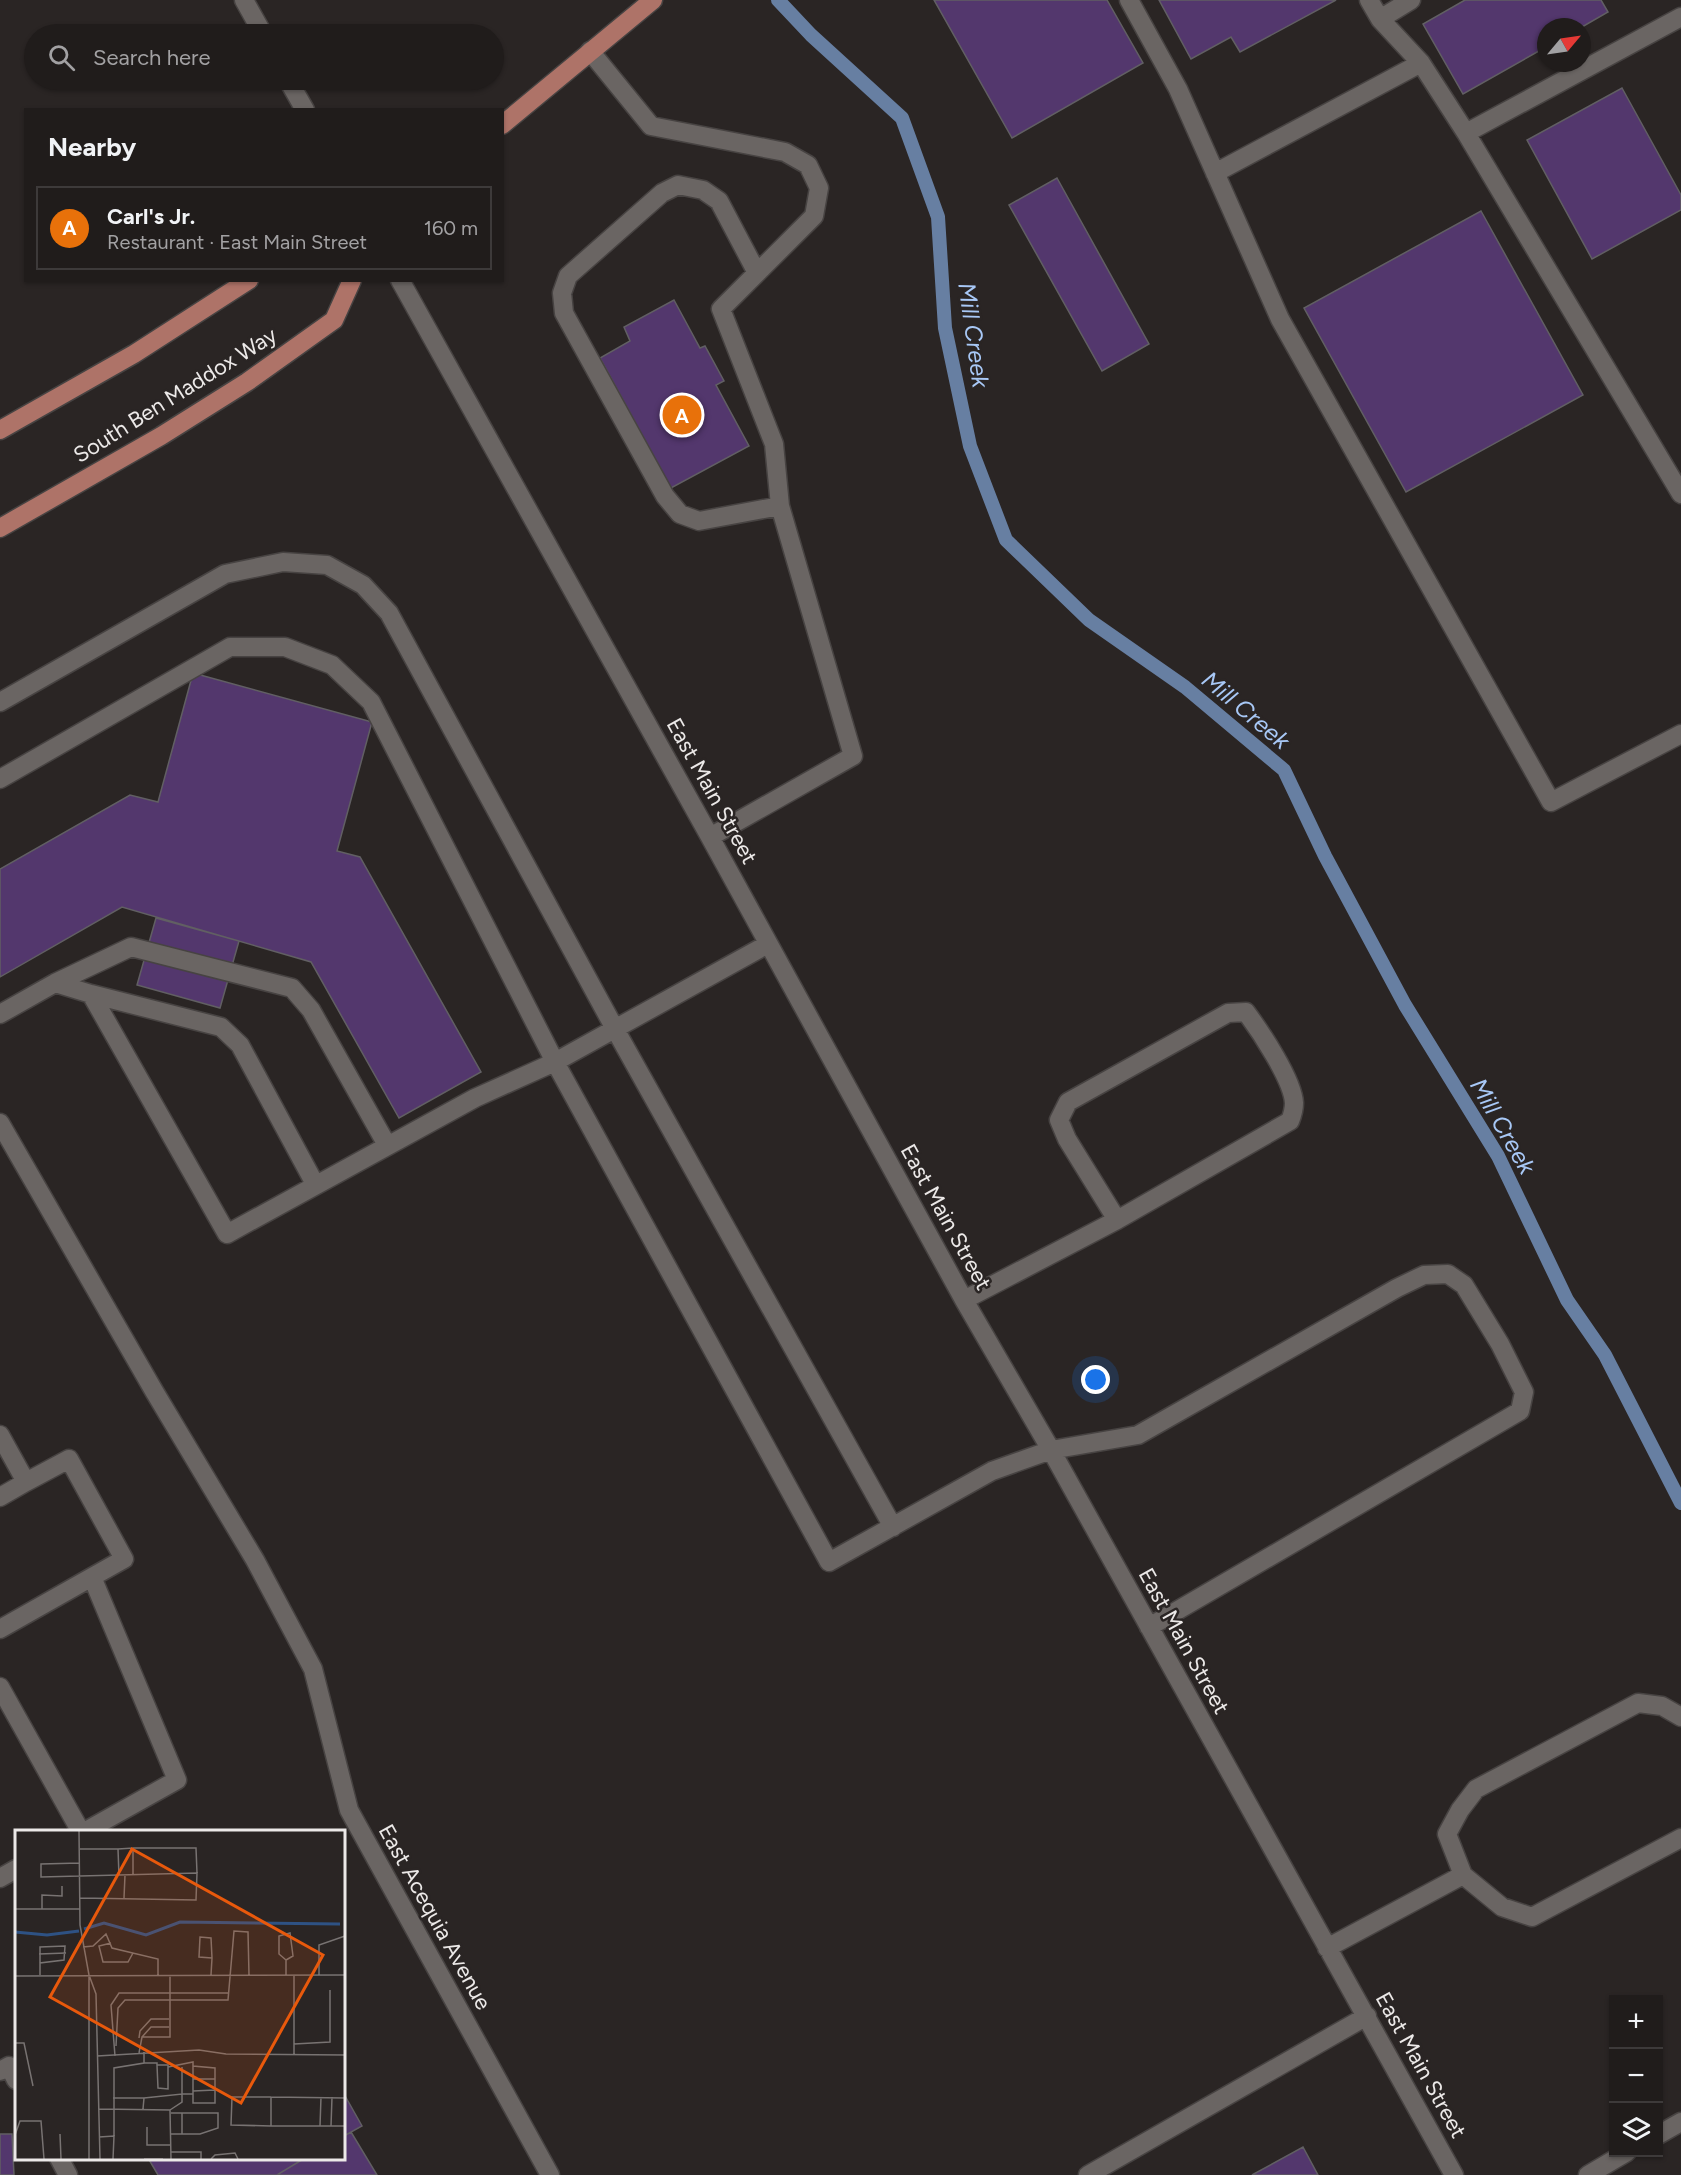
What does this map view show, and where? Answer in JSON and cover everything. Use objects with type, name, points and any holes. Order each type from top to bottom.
[{"type":"main road","points":[[504,123],[653,0]]},
{"type":"main road","points":[[0,430],[134,354],[246,282]]},
{"type":"main road","name":"South Ben Maddox Way","points":[[0,528],[161,436],[247,382],[334,320],[351,282]]},
{"type":"street","points":[[244,0],[257,24]]},
{"type":"street","points":[[1129,0],[1178,89],[1280,320],[1551,802],[1681,734]]},
{"type":"street","points":[[1369,0],[1380,19],[1421,63],[1467,133],[1681,494]]},
{"type":"street","points":[[1380,19],[1411,0]]},
{"type":"street","points":[[1467,133],[1681,17]]},
{"type":"street","points":[[590,51],[651,126],[785,152],[808,165],[819,188],[814,216],[721,309],[774,444],[780,506],[853,756],[710,837]]},
{"type":"street","points":[[1215,173],[1421,63]]},
{"type":"street","points":[[294,90],[304,108]]},
{"type":"street","points":[[758,273],[719,201],[703,190],[678,185],[663,193],[568,276],[562,293],[564,313],[665,496],[680,514],[699,521],[780,506]]},
{"type":"street","name":"East Main Street","points":[[401,282],[964,1300],[1051,1450],[1454,2175]]},
{"type":"street","points":[[0,702],[225,574],[283,562],[327,565],[363,585],[388,613],[615,1029],[893,1527]]},
{"type":"street","points":[[0,778],[230,647],[285,647],[332,665],[371,702],[555,1062],[829,1562],[992,1471],[1051,1450],[1138,1435],[1397,1288],[1424,1275],[1448,1274],[1464,1285],[1500,1344],[1524,1392],[1520,1411],[1149,1627]]},
{"type":"street","points":[[91,994],[227,1234],[475,1098],[555,1062],[768,944]]},
{"type":"street","points":[[0,1014],[55,983],[131,947],[292,988],[311,1010],[387,1145]]},
{"type":"street","points":[[55,983],[221,1027],[240,1045],[315,1185]]},
{"type":"street","points":[[964,1300],[1117,1220],[1290,1121],[1294,1103],[1290,1088],[1261,1032],[1246,1012],[1228,1012],[1068,1102],[1059,1120],[1067,1139],[1117,1220]]},
{"type":"street","name":"East Acequia Avenue","points":[[0,1123],[148,1381],[255,1560],[313,1669],[349,1810],[550,2175]]},
{"type":"street","points":[[0,1435],[26,1482]]},
{"type":"street","points":[[0,1497],[69,1459],[124,1559],[0,1629]]},
{"type":"street","points":[[86,1830],[177,1780],[92,1577]]},
{"type":"street","points":[[0,1687],[81,1830]]},
{"type":"street","points":[[1681,1717],[1662,1706],[1638,1703],[1476,1789],[1460,1810],[1447,1834],[1463,1875],[1502,1907],[1532,1917],[1681,1839]]},
{"type":"street","points":[[0,1878],[15,1870]]},
{"type":"street","points":[[1327,1948],[1463,1875]]},
{"type":"street","points":[[1088,2175],[1367,2016]]},
{"type":"street","points":[[0,2071],[9,2066],[15,2078]]},
{"type":"street","points":[[1663,2133],[1681,2122]]},
{"type":"street","points":[[1588,2175],[1619,2157]]},
{"type":"street","points":[[60,2160],[68,2175]]},
{"type":"building","points":[[934,0],[1107,0],[1143,63],[1012,138]]},
{"type":"building","points":[[1159,0],[1336,0],[1240,52],[1231,37],[1191,59]]},
{"type":"building","points":[[1465,0],[1601,0],[1608,12],[1591,22],[1591,18],[1537,18],[1537,52],[1463,94],[1423,24]]},
{"type":"building","points":[[1622,88],[1681,195],[1681,210],[1592,259],[1527,140]]},
{"type":"building","points":[[1057,178],[1149,344],[1102,371],[1009,205]]},
{"type":"building","points":[[1481,211],[1583,395],[1406,492],[1304,308]]},
{"type":"building","points":[[674,300],[700,348],[705,346],[724,381],[716,385],[749,446],[671,488],[600,358],[630,341],[624,327]]},
{"type":"building","points":[[193,673],[372,722],[337,851],[360,857],[481,1072],[399,1118],[311,962],[122,907],[0,977],[0,869],[130,795],[158,802]]},
{"type":"building","points":[[156,918],[239,941],[220,1008],[137,985]]},
{"type":"building","points":[[345,2096],[362,2126],[345,2135]]},
{"type":"building","points":[[351,2132],[377,2175],[277,2175],[302,2160],[345,2160],[345,2135]]},
{"type":"building","points":[[0,2134],[12,2134],[14,2175],[0,2175]]},
{"type":"building","points":[[1303,2147],[1318,2175],[1252,2175]]},
{"type":"building","points":[[149,2160],[302,2160],[277,2175],[158,2175]]},
{"type":"waterway","name":"Mill Creek","points":[[778,0],[811,35],[902,118],[938,217],[945,328],[970,446],[1006,540],[1089,620],[1185,687],[1284,770],[1325,856],[1405,1005],[1498,1156],[1567,1300],[1605,1355],[1681,1503]]},
{"type":"place","name":"Carl's Jr.","points":[[682,415]]}]
